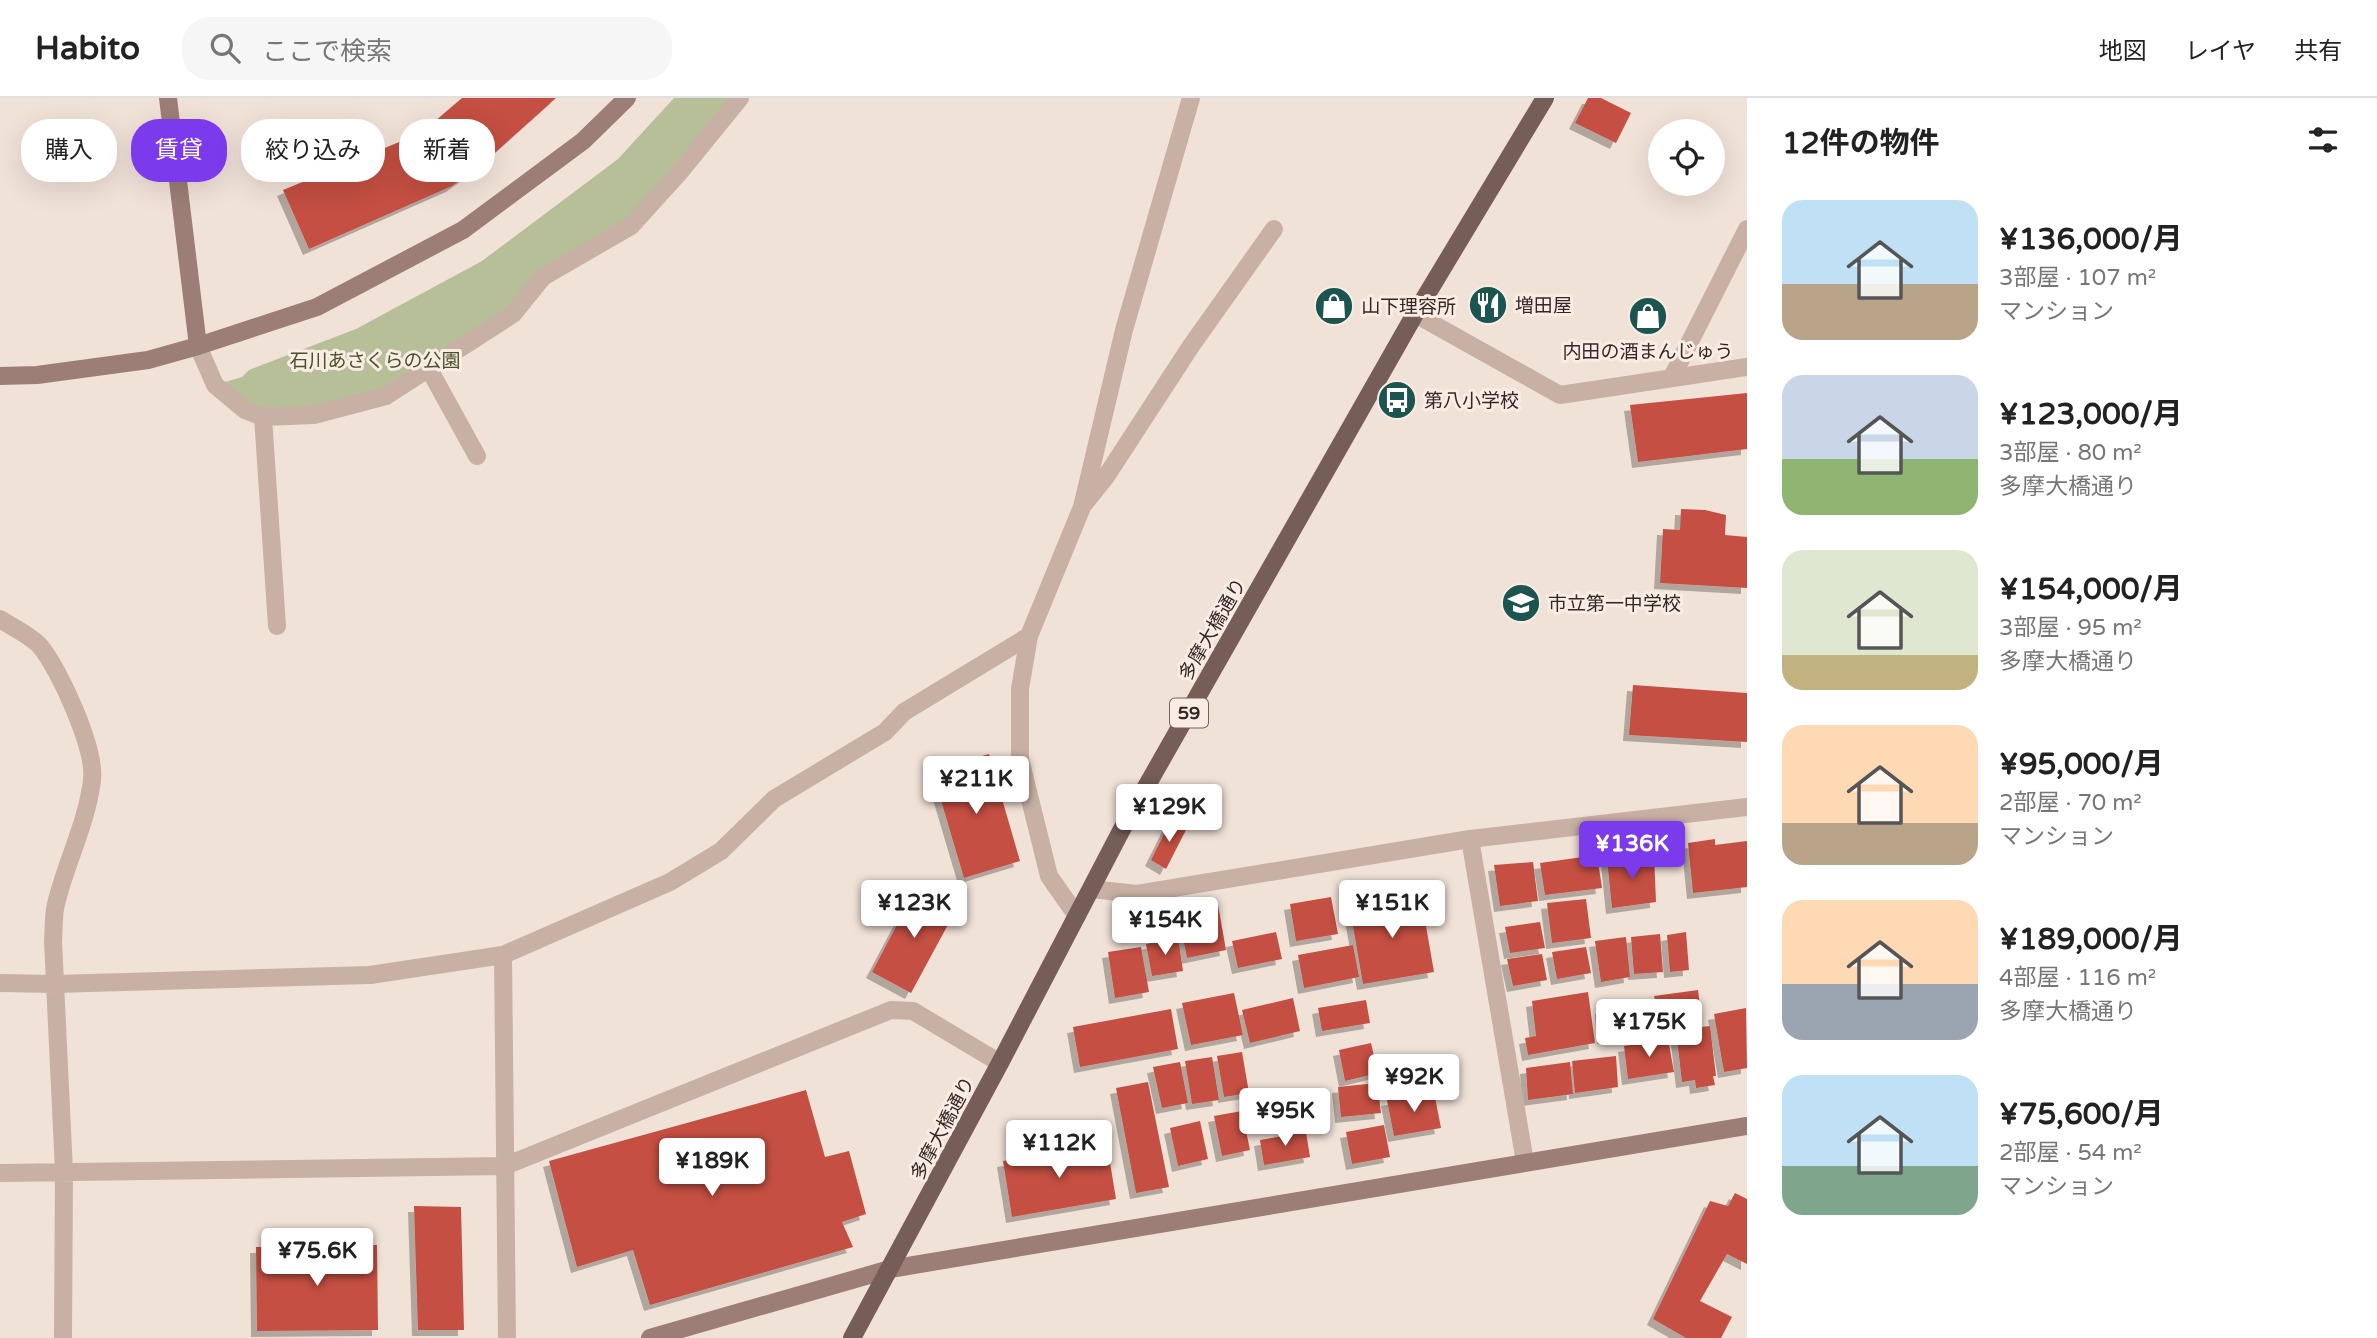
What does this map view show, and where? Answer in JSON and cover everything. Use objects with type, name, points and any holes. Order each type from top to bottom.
[{"type":"main road","name":"多摩大橋通り","points":[[852,1338],[1091,889],[1415,314],[1545,98]]},
{"type":"street","points":[[168,98],[198,346],[215,385],[246,410],[263,417],[314,415],[386,396],[513,314],[543,277],[631,226],[679,173],[740,98]]},
{"type":"street","points":[[0,376],[37,374],[148,359],[198,346],[317,307],[463,230],[583,141],[627,98]]},
{"type":"street","points":[[1077,916],[1049,876],[1020,759],[1020,689],[1029,636],[1083,507],[1124,330],[1191,98]]},
{"type":"street","points":[[1083,507],[1105,478],[1191,346],[1274,229]]},
{"type":"street","points":[[1672,377],[1747,229]]},
{"type":"street","points":[[1415,314],[1560,395],[1747,367]]},
{"type":"street","points":[[429,369],[477,456]]},
{"type":"street","points":[[263,417],[277,626]]},
{"type":"street","points":[[0,619],[39,645],[57,675],[75,708],[93,777],[83,820],[55,906],[55,984],[64,1171],[63,1338]]},
{"type":"street","points":[[0,983],[55,984],[370,975],[503,955],[680,876],[721,850],[774,799],[885,732],[904,712],[1029,636]]},
{"type":"street","points":[[1091,889],[1137,894],[1471,839],[1747,807]]},
{"type":"street","points":[[1471,839],[1525,1162]]},
{"type":"street","points":[[503,955],[507,1338]]},
{"type":"street","points":[[0,1173],[505,1166],[891,1010],[913,1011],[1000,1063]]},
{"type":"street","points":[[650,1338],[890,1269],[1747,1126]]},
{"type":"green space","name":"石川あさくらの公園","points":[[674,98],[740,98],[631,226],[543,277],[513,314],[386,396],[263,417],[215,385],[242,377],[249,370],[356,329],[482,261],[618,159]]},
{"type":"building","points":[[462,98],[556,98],[495,153],[495,119],[437,119]]},
{"type":"building","points":[[1588,98],[1601,98],[1631,113],[1616,143],[1575,123]]},
{"type":"building","points":[[399,142],[399,182],[458,182],[309,249],[283,190],[302,182],[385,182],[385,148]]},
{"type":"building","points":[[1747,393],[1747,449],[1638,462],[1630,405]]},
{"type":"building","points":[[1681,509],[1705,510],[1726,515],[1725,535],[1747,537],[1747,588],[1660,583],[1663,529],[1680,530]]},
{"type":"building","points":[[1633,685],[1747,693],[1747,742],[1629,735]]},
{"type":"building","points":[[989,754],[1020,861],[964,878],[932,770]]},
{"type":"building","points":[[1171,820],[1187,828],[1166,869],[1151,860]]},
{"type":"building","points":[[1715,839],[1715,845],[1747,841],[1747,887],[1693,893],[1688,843]]},
{"type":"building","points":[[1597,855],[1602,888],[1545,895],[1540,863]]},
{"type":"building","points":[[1654,855],[1656,902],[1612,908],[1607,859]]},
{"type":"building","points":[[1533,862],[1538,901],[1500,906],[1494,865]]},
{"type":"building","points":[[917,887],[957,908],[911,993],[872,972]]},
{"type":"building","points":[[1331,897],[1338,934],[1296,941],[1290,904]]},
{"type":"building","points":[[1421,897],[1434,972],[1363,984],[1350,909]]},
{"type":"building","points":[[1586,899],[1591,938],[1552,943],[1547,903]]},
{"type":"building","points":[[1218,905],[1226,950],[1187,958],[1178,912]]},
{"type":"building","points":[[1540,922],[1545,948],[1510,953],[1505,927]]},
{"type":"building","points":[[1276,932],[1282,959],[1238,968],[1232,941]]},
{"type":"building","points":[[1686,932],[1689,970],[1670,972],[1667,935]]},
{"type":"building","points":[[1660,934],[1663,972],[1634,974],[1631,937]]},
{"type":"building","points":[[1626,937],[1630,977],[1601,982],[1595,941]]},
{"type":"building","points":[[1178,938],[1183,971],[1152,976],[1146,944]]},
{"type":"building","points":[[1353,945],[1359,977],[1304,988],[1298,955]]},
{"type":"building","points":[[1141,947],[1149,992],[1115,998],[1108,952]]},
{"type":"building","points":[[1586,947],[1591,973],[1557,979],[1552,952]]},
{"type":"building","points":[[1542,954],[1547,980],[1513,986],[1507,959]]},
{"type":"building","points":[[1698,990],[1702,1021],[1661,1026],[1654,996]]},
{"type":"building","points":[[1588,992],[1595,1043],[1528,1055],[1525,1038],[1536,1036],[1532,1001]]},
{"type":"building","points":[[1234,993],[1243,1035],[1191,1045],[1182,1003]]},
{"type":"building","points":[[1293,998],[1300,1031],[1250,1043],[1242,1010]]},
{"type":"building","points":[[1366,1000],[1370,1023],[1322,1031],[1318,1008]]},
{"type":"building","points":[[1647,1002],[1654,1038],[1603,1038],[1601,1008]]},
{"type":"building","points":[[1746,1008],[1747,1068],[1724,1072],[1714,1014]]},
{"type":"building","points":[[1171,1009],[1178,1049],[1080,1067],[1073,1027]]},
{"type":"building","points":[[1710,1026],[1715,1085],[1696,1088],[1695,1080],[1682,1082],[1676,1030]]},
{"type":"building","points":[[1668,1039],[1674,1072],[1628,1079],[1624,1046]]},
{"type":"building","points":[[1371,1043],[1378,1073],[1345,1081],[1339,1050]]},
{"type":"building","points":[[1242,1052],[1249,1093],[1224,1097],[1217,1056]]},
{"type":"building","points":[[1616,1056],[1618,1087],[1575,1093],[1572,1061]]},
{"type":"building","points":[[1212,1057],[1219,1100],[1192,1104],[1185,1061]]},
{"type":"building","points":[[1180,1062],[1188,1103],[1162,1108],[1153,1067]]},
{"type":"building","points":[[1570,1062],[1573,1094],[1528,1100],[1526,1068]]},
{"type":"building","points":[[1148,1082],[1169,1187],[1136,1193],[1116,1088]]},
{"type":"building","points":[[1377,1083],[1381,1113],[1341,1117],[1338,1087]]},
{"type":"building","points":[[806,1090],[825,1157],[849,1151],[866,1214],[842,1222],[853,1247],[650,1305],[633,1250],[577,1267],[549,1161]]},
{"type":"building","points":[[1434,1092],[1441,1128],[1394,1136],[1387,1100]]},
{"type":"building","points":[[1242,1111],[1250,1150],[1222,1156],[1214,1116]]},
{"type":"building","points":[[1200,1121],[1208,1159],[1178,1166],[1170,1128]]},
{"type":"building","points":[[1384,1125],[1390,1157],[1352,1164],[1346,1132]]},
{"type":"building","points":[[1306,1132],[1310,1157],[1264,1165],[1260,1140]]},
{"type":"building","points":[[1107,1144],[1116,1199],[1012,1217],[1003,1161]]},
{"type":"building","points":[[1735,1193],[1747,1199],[1747,1264],[1727,1254],[1700,1301],[1732,1317],[1721,1338],[1686,1338],[1653,1319],[1710,1201],[1728,1206]]},
{"type":"building","points":[[414,1206],[461,1207],[464,1330],[418,1330]]},
{"type":"building","points":[[377,1245],[378,1330],[257,1331],[256,1247]]},
{"type":"place","name":"増田屋","points":[[1488,305]]},
{"type":"place","name":"山下理容所","points":[[1334,306]]},
{"type":"place","name":"内田の酒まんじゅう","points":[[1648,316]]},
{"type":"place","name":"第八小学校","points":[[1397,400]]},
{"type":"place","name":"市立第一中学校","points":[[1521,603]]}]
